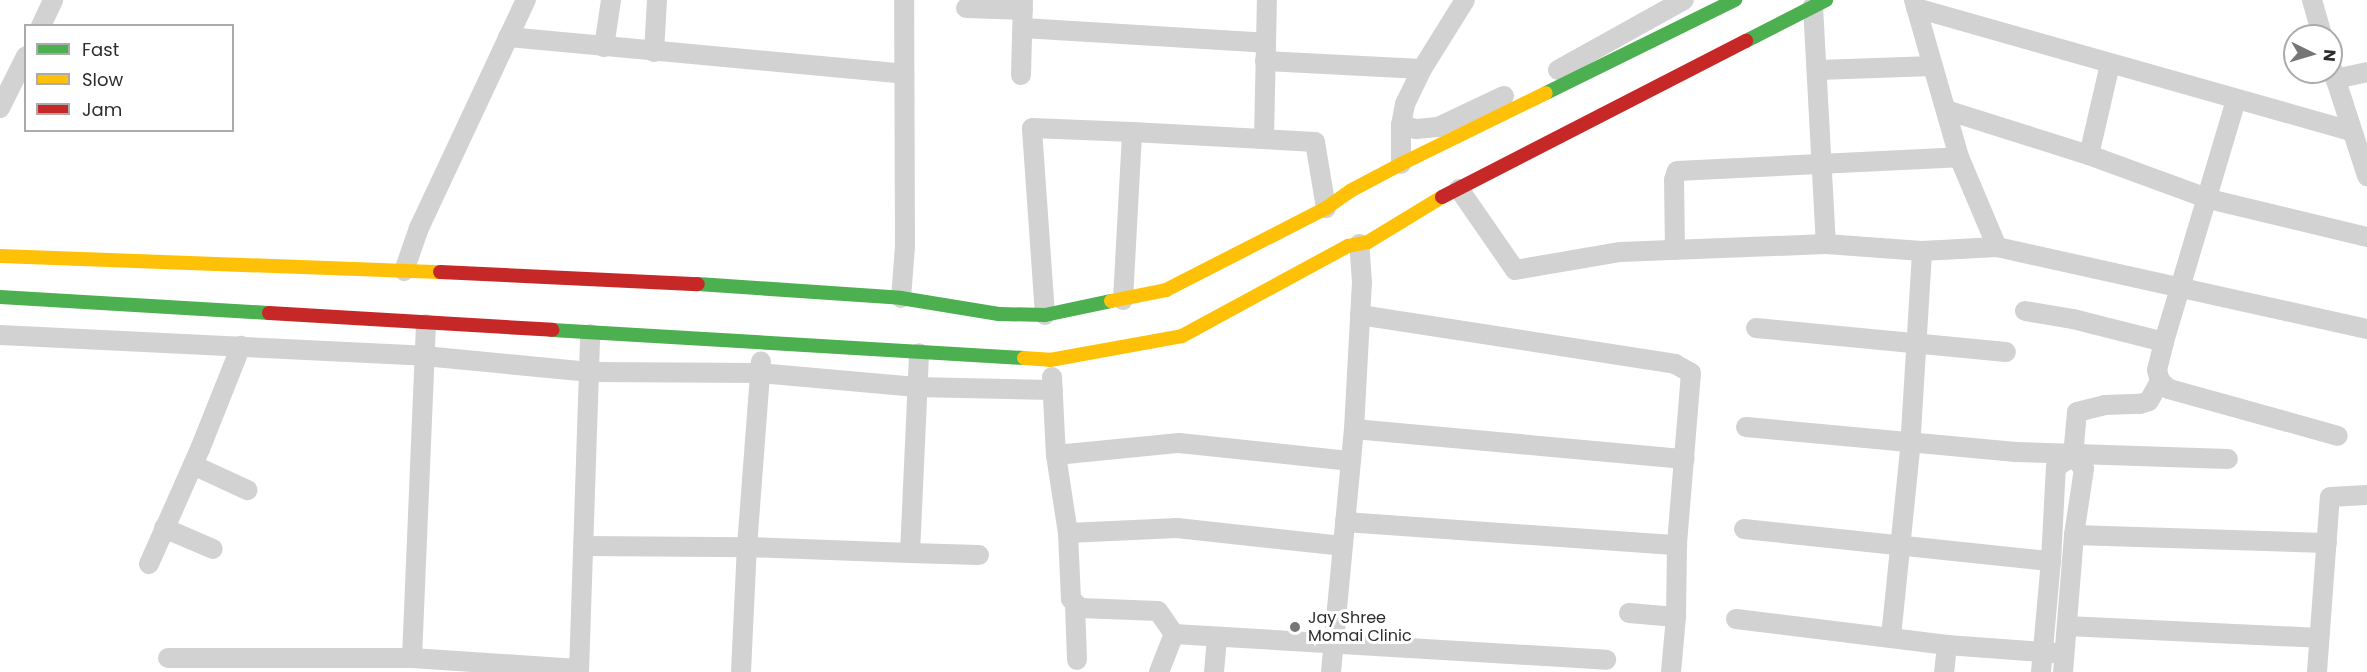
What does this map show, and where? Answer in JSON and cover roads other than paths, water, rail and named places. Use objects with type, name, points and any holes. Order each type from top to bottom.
[{"type":"highway","points":[[0,256],[627,279],[901,298],[999,314],[1045,315],[1166,290],[1327,215],[1350,191],[1407,170],[1736,0]]},
{"type":"highway","points":[[0,297],[1050,360],[1182,336],[1354,245],[1368,242],[1418,209],[1820,3]]},
{"type":"highway","points":[[1418,209],[1420,192]]},
{"type":"highway","points":[[1334,237],[1354,245]]},
{"type":"street","points":[[42,24],[53,0]]},
{"type":"street","points":[[404,272],[419,228],[526,0]]},
{"type":"street","points":[[604,47],[611,0]]},
{"type":"street","points":[[654,52],[657,0]]},
{"type":"street","points":[[901,298],[904,246],[904,0]]},
{"type":"street","points":[[1264,139],[1267,0]]},
{"type":"street","points":[[1407,170],[1401,125],[1405,104],[1422,69],[1465,0]]},
{"type":"street","points":[[1401,125],[1416,129],[1438,127],[1555,72],[1684,0]]},
{"type":"street","points":[[2312,0],[2319,24]]},
{"type":"street","points":[[1820,3],[1818,70],[1826,244]]},
{"type":"street","points":[[1915,4],[2358,139]]},
{"type":"street","points":[[1915,4],[1959,157],[1998,247]]},
{"type":"street","points":[[966,8],[1023,13],[1266,52],[1422,69]]},
{"type":"street","points":[[1021,75],[1023,13]]},
{"type":"street","points":[[508,37],[904,74]]},
{"type":"street","points":[[0,108],[24,60]]},
{"type":"street","points":[[2089,155],[2110,64]]},
{"type":"street","points":[[1818,70],[1933,66]]},
{"type":"street","points":[[2343,72],[2367,72]]},
{"type":"street","points":[[2337,84],[2358,139],[2367,176]]},
{"type":"street","points":[[2236,100],[2209,199],[2164,342],[2157,370],[2160,381],[2169,389],[2338,435]]},
{"type":"street","points":[[1946,110],[2089,155],[2209,199],[2367,237]]},
{"type":"street","points":[[1045,315],[1032,128],[1315,142],[1327,215]]},
{"type":"street","points":[[1123,300],[1131,132]]},
{"type":"street","points":[[1675,250],[1674,180],[1677,171],[1959,157]]},
{"type":"street","points":[[1459,189],[1515,270],[1620,252],[1826,244],[1922,251],[1998,247],[2367,329]]},
{"type":"street","points":[[1331,672],[1354,429],[1362,283],[1354,245]]},
{"type":"street","points":[[1891,637],[1909,442],[1922,251]]},
{"type":"street","points":[[2025,311],[2073,319],[2164,342]]},
{"type":"street","points":[[1360,315],[1675,364],[1691,373],[1677,545],[1676,617],[1671,672]]},
{"type":"street","points":[[412,658],[426,324]]},
{"type":"street","points":[[1756,328],[2006,352]]},
{"type":"street","points":[[168,658],[368,665],[412,658],[579,670],[585,546],[590,334]]},
{"type":"street","points":[[0,335],[424,356],[590,372],[760,373],[916,387],[1053,390]]},
{"type":"street","points":[[741,672],[747,547],[762,344]]},
{"type":"street","points":[[149,564],[193,465],[241,346]]},
{"type":"street","points":[[910,553],[919,353]]},
{"type":"street","points":[[1050,360],[1056,455],[1068,533],[1071,599],[1080,608],[1158,612],[1174,634],[1606,660]]},
{"type":"street","points":[[1736,619],[1947,645],[2043,651],[2064,663],[2074,536],[2084,469],[2073,456],[2077,412],[2105,405],[2140,404],[2150,401],[2160,381]]},
{"type":"street","points":[[1746,427],[2073,456],[2228,459]]},
{"type":"street","points":[[1354,429],[1685,459]]},
{"type":"street","points":[[1056,455],[1179,443],[1351,461]]},
{"type":"street","points":[[2041,672],[2051,561],[2056,467],[2073,456]]},
{"type":"street","points":[[193,465],[247,490]]},
{"type":"street","points":[[2317,672],[2330,497],[2367,495]]},
{"type":"street","points":[[1346,522],[1677,545]]},
{"type":"street","points":[[164,528],[213,549]]},
{"type":"street","points":[[1068,533],[1177,528],[1342,546]]},
{"type":"street","points":[[1744,529],[1899,543],[2051,561]]},
{"type":"street","points":[[2074,536],[2327,543]]},
{"type":"street","points":[[585,546],[747,547],[978,555]]},
{"type":"street","points":[[1075,605],[1077,660]]},
{"type":"street","points":[[1629,613],[1676,617]]},
{"type":"street","points":[[2067,626],[2319,638]]},
{"type":"street","points":[[1158,672],[1174,634]]},
{"type":"street","points":[[1214,672],[1217,637]]},
{"type":"street","points":[[1944,672],[1947,645]]},
{"type":"place","name":"Jay Shree Momai Clinic","points":[[1295,627]]}]
